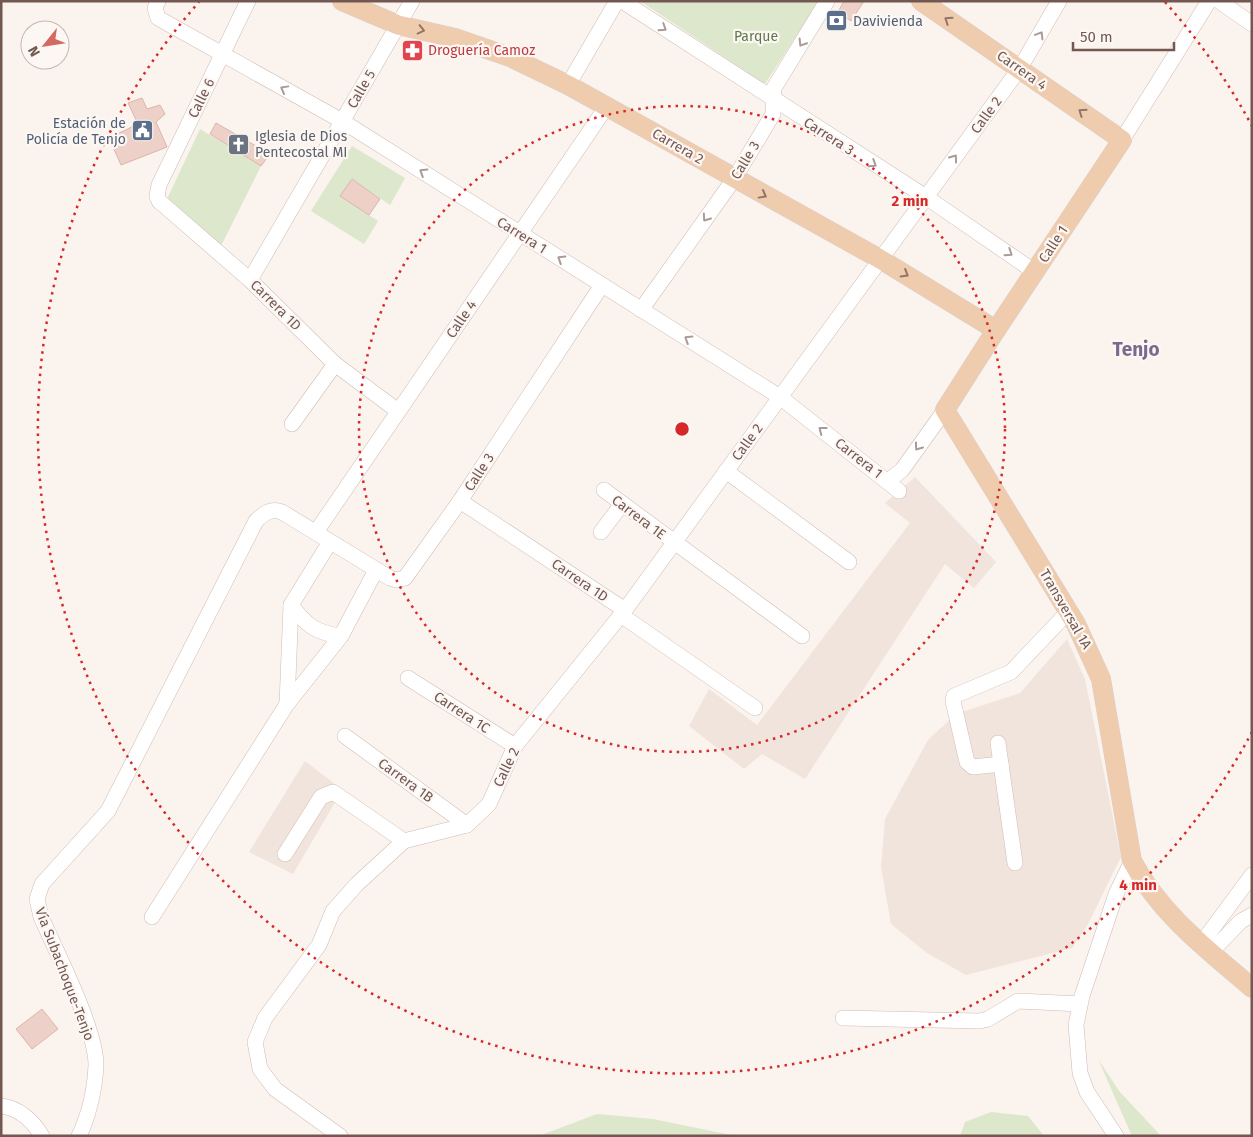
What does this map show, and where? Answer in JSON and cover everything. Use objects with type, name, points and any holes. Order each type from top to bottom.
[{"type":"main road","name":"Carrera 2","points":[[342,1],[398,25],[455,38],[510,57],[568,84],[734,179],[880,259],[996,330]]},
{"type":"main road","name":"Carrera 4","points":[[921,1],[1122,140]]},
{"type":"main road","name":"Calle 1","points":[[945,410],[1122,140]]},
{"type":"main road","name":"Transversal 1A","points":[[945,410],[1069,611],[1090,652],[1101,679],[1132,861]]},
{"type":"main road","points":[[1132,861],[1158,902],[1206,948],[1252,988]]},
{"type":"street","name":"Carrera 1","points":[[158,1],[155,8],[158,18],[222,56],[342,122],[780,397],[894,486]]},
{"type":"street","name":"Calle 6","points":[[157,196],[159,185],[248,1]]},
{"type":"street","name":"Calle 5","points":[[250,280],[412,1]]},
{"type":"street","name":"Calle 3","points":[[642,310],[734,179],[773,114],[774,88],[828,1]]},
{"type":"street","name":"Calle 2","points":[[404,841],[467,825],[489,804],[515,746],[623,613],[1020,68],[1059,1]]},
{"type":"street","name":"Calle 1","points":[[1122,140],[1209,1]]},
{"type":"street","points":[[1219,1],[1252,24]]},
{"type":"street","name":"Carrera 3","points":[[626,3],[926,197],[1035,272]]},
{"type":"street","points":[[568,84],[626,3]]},
{"type":"street","name":"Calle 4","points":[[316,532],[607,106]]},
{"type":"street","name":"Carrera 1D","points":[[157,196],[163,205],[250,280],[335,364],[398,411]]},
{"type":"street","name":"Calle 3","points":[[376,570],[396,580],[402,580],[408,575],[460,501],[602,285]]},
{"type":"street","points":[[292,424],[335,364]]},
{"type":"street","name":"Calle 1","points":[[894,486],[902,470],[945,410]]},
{"type":"street","points":[[726,471],[849,562]]},
{"type":"street","name":"Carrera 1E","points":[[604,490],[673,543],[802,636]]},
{"type":"street","name":"Carrera 1D","points":[[460,501],[623,613],[755,708]]},
{"type":"street","points":[[601,532],[622,504]]},
{"type":"street","name":"Vía Subachoque-Tenjo","points":[[79,1136],[92,1096],[96,1064],[91,1035],[41,917],[37,899],[42,884],[108,811],[256,521],[266,512],[275,509],[316,532]]},
{"type":"street","points":[[152,918],[288,704],[341,636],[376,570],[316,532]]},
{"type":"street","points":[[288,704],[291,605],[330,542]]},
{"type":"street","points":[[291,605],[307,623],[322,634],[341,636]]},
{"type":"street","points":[[1001,764],[973,767],[967,762],[953,701],[954,696],[1011,672],[1069,611]]},
{"type":"street","name":"Carrera 1C","points":[[408,678],[515,746]]},
{"type":"street","name":"Carrera 1B","points":[[346,736],[467,825]]},
{"type":"street","points":[[998,743],[1015,863]]},
{"type":"street","points":[[285,854],[321,798],[333,792],[404,841],[357,884],[332,911],[319,945],[266,1018],[255,1042],[260,1069],[275,1089],[340,1136]]},
{"type":"street","points":[[1116,1136],[1087,1092],[1080,1073],[1076,1025],[1080,1004],[1116,894],[1132,861]]},
{"type":"street","points":[[1206,948],[1252,875]]},
{"type":"street","points":[[1206,948],[1240,921],[1252,915]]},
{"type":"street","points":[[842,1018],[980,1021],[988,1019],[1018,1001],[1080,1004]]},
{"type":"street","points":[[1,1106],[8,1107],[33,1121],[42,1136]]},
{"type":"shaded area","points":[[915,477],[996,562],[974,588],[945,564],[805,779],[762,754],[744,769],[689,726],[709,689],[757,725],[910,523],[885,503]]},
{"type":"shaded area","points":[[1067,639],[1085,679],[1121,857],[1088,924],[1072,948],[966,975],[927,953],[891,924],[881,867],[885,819],[928,740],[956,714],[1020,693]]},
{"type":"shaded area","points":[[305,761],[345,792],[334,804],[293,874],[249,852]]},
{"type":"green space","name":"Parque","points":[[640,1],[819,1],[765,84]]},
{"type":"green space","points":[[200,129],[261,166],[221,246],[167,199]]},
{"type":"green space","points":[[352,146],[405,178],[390,205],[352,179],[340,196],[378,221],[364,244],[311,211]]},
{"type":"green space","points":[[1098,1059],[1119,1091],[1161,1136],[1132,1136]]},
{"type":"green space","points":[[991,1112],[1028,1116],[1044,1136],[960,1136],[965,1122]]},
{"type":"green space","points":[[597,1114],[653,1119],[736,1136],[539,1136]]},
{"type":"building","points":[[844,1],[864,1],[851,21],[838,12]]},
{"type":"building","name":"Estación de Policía de Tenjo","points":[[142,98],[147,109],[160,105],[165,114],[156,122],[167,147],[121,165],[109,138],[138,124],[128,103]]},
{"type":"building","name":"Iglesia de Dios Pentecostal MI","points":[[216,123],[270,154],[261,166],[210,134]]},
{"type":"building","points":[[352,179],[380,199],[369,215],[340,196]]},
{"type":"building","points":[[42,1009],[58,1029],[32,1049],[16,1029]]},
{"type":"place","name":"Davivienda","points":[[837,21]]},
{"type":"place","name":"Droguería Camoz","points":[[412,50]]},
{"type":"place","name":"Estación de Policía de Tenjo","points":[[142,131]]},
{"type":"place","name":"Iglesia de Dios Pentecostal MI","points":[[239,144]]},
{"type":"district","name":"Tenjo","points":[[1136,349]]}]
